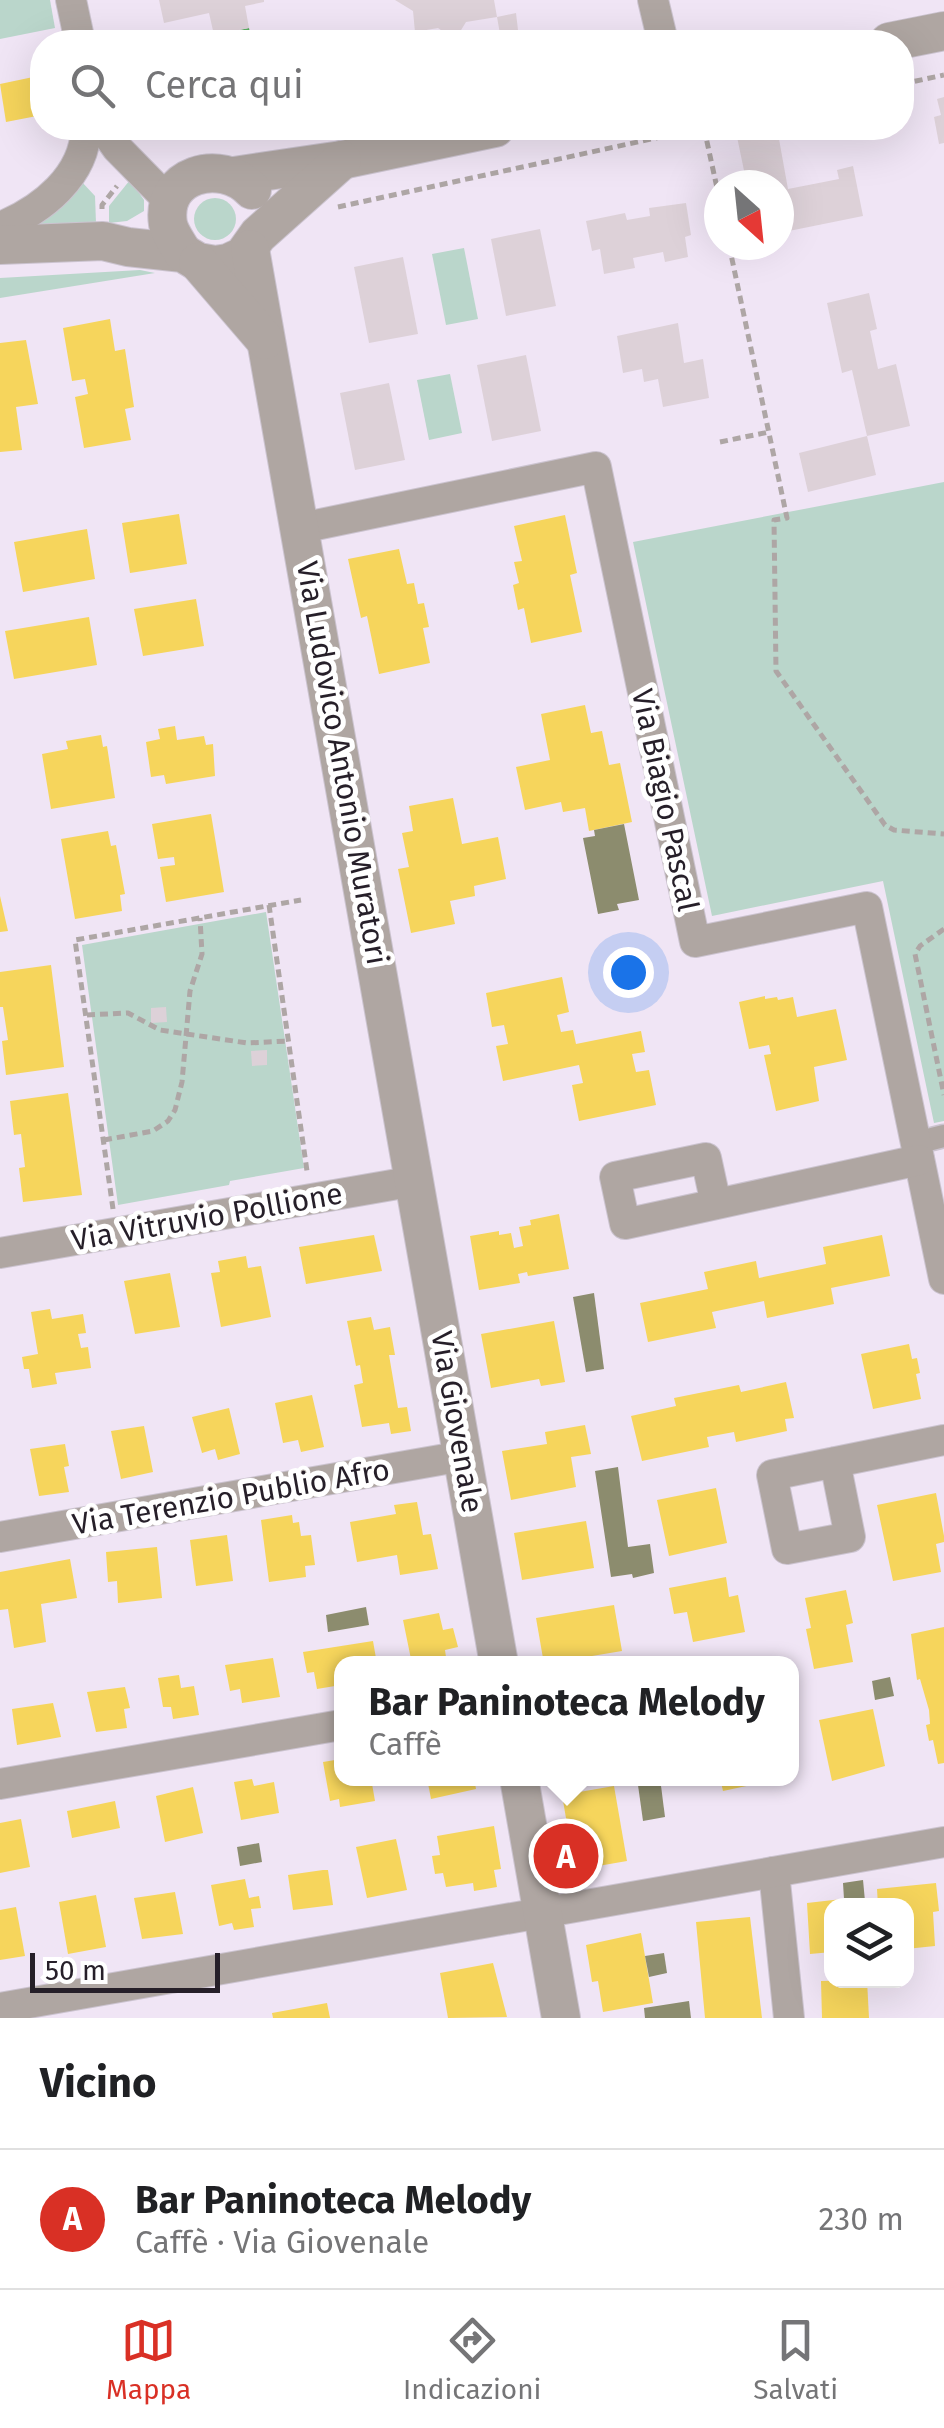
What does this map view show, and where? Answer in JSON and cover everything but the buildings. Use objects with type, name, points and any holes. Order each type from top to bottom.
[{"type":"street","points":[[72,0],[78,30]]},
{"type":"street","points":[[654,0],[660,30]]},
{"type":"street","points":[[914,37],[944,31]]},
{"type":"street","points":[[0,228],[38,207],[65,182],[83,152],[84,140]]},
{"type":"street","points":[[111,140],[169,207],[168,228],[190,258],[269,344]]},
{"type":"street","points":[[104,241],[169,207],[189,179],[342,160],[438,140]]},
{"type":"street","points":[[0,245],[104,241],[214,265],[228,263],[342,160]]},
{"type":"street","points":[[135,163],[219,174],[254,193],[260,208],[254,242]]},
{"type":"street","name":"Via Ludovico Antonio Muratori","points":[[254,242],[415,1181]]},
{"type":"street","name":"Via Biagio Pascal","points":[[301,528],[596,467],[694,942],[867,907],[926,1146],[944,1279]]},
{"type":"street","points":[[716,1204],[926,1146]]},
{"type":"street","name":"Via Vitruvio Pollione","points":[[0,1253],[415,1181]]},
{"type":"street","name":"Via Giovenale","points":[[415,1181],[498,1656]]},
{"type":"street","points":[[834,1462],[944,1440]]},
{"type":"street","name":"Via Terenzio Publio Afro","points":[[0,1537],[463,1456]]},
{"type":"street","points":[[0,1784],[334,1725]]},
{"type":"street","points":[[520,1786],[561,2018]]},
{"type":"street","points":[[0,2008],[944,1842]]},
{"type":"street","points":[[774,1872],[789,2018]]},
{"type":"path","points":[[914,81],[944,75]]},
{"type":"path","points":[[326,210],[648,140]]},
{"type":"path","points":[[706,140],[713,170]]},
{"type":"path","points":[[104,241],[102,204],[135,163]]},
{"type":"path","points":[[732,260],[787,518],[774,520],[776,672],[885,825],[894,830],[944,834]]},
{"type":"path","points":[[720,442],[769,432]]},
{"type":"path","points":[[114,1212],[75,940],[302,900]]},
{"type":"path","points":[[269,906],[307,1171],[288,1174]]},
{"type":"path","points":[[103,1140],[153,1131],[172,1116],[180,1094],[192,983],[203,946],[200,918]]},
{"type":"path","points":[[944,929],[918,948],[916,954],[944,1095]]},
{"type":"path","points":[[86,1015],[128,1013],[160,1030],[248,1043],[288,1041]]},
{"type":"green space","points":[[0,0],[50,0],[55,28],[0,39]]},
{"type":"green space","points":[[80,180],[95,196],[96,223],[36,227],[33,222]]},
{"type":"green space","points":[[130,180],[144,200],[144,211],[127,221],[109,223],[109,206]]},
{"type":"green space","points":[[215,198],[230,204],[236,219],[230,234],[215,240],[200,234],[194,219],[200,204]]},
{"type":"green space","points":[[464,248],[478,319],[446,325],[432,254]]},
{"type":"green space","points":[[140,270],[155,273],[0,298],[0,278]]},
{"type":"green space","points":[[450,374],[462,433],[429,440],[417,380]]},
{"type":"green space","points":[[944,482],[944,1121],[934,1123],[883,881],[712,916],[633,542]]},
{"type":"green space","points":[[266,912],[304,1168],[118,1205],[82,945]]},
{"type":"place","name":"Bar Paninoteca Melody","points":[[566,1856]]}]
